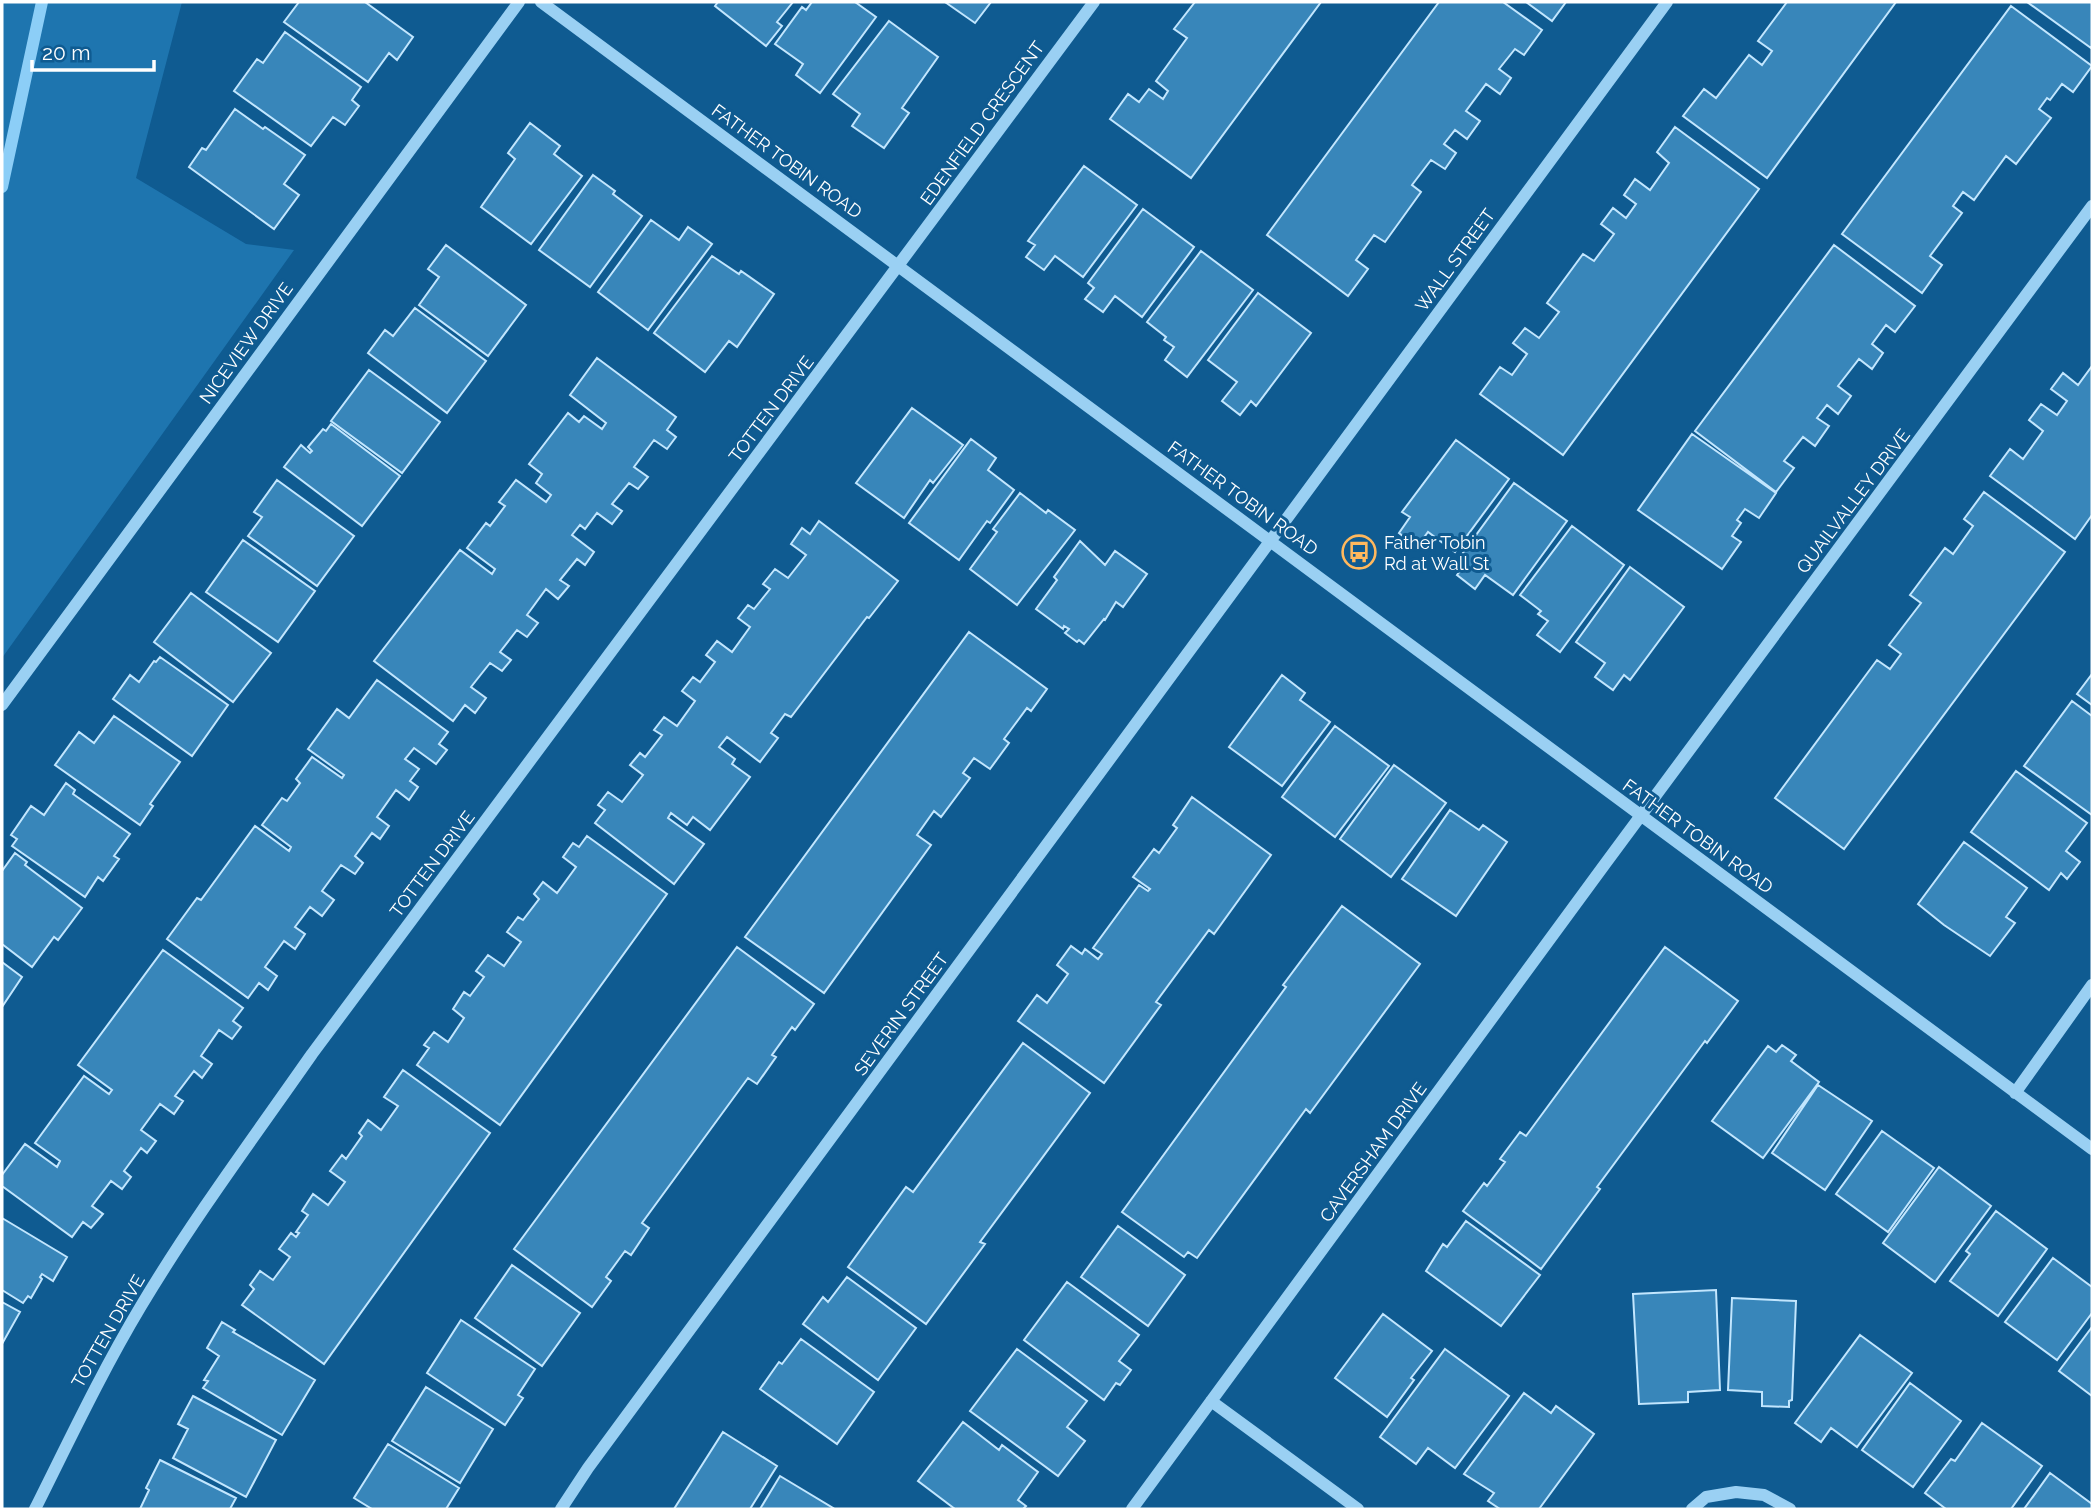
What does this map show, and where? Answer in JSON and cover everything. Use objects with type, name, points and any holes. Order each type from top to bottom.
[{"type":"street","name":"NICEVIEW DRIVE","points":[[2,705],[519,2]]},
{"type":"street","name":"FATHER TOBIN ROAD","points":[[541,2],[2092,1149]]},
{"type":"street","name":"EDENFIELD CRESCENT","points":[[900,265],[1094,2]]},
{"type":"street","name":"WALL STREET","points":[[1271,540],[1667,2]]},
{"type":"street","name":"QUAILVALLEY DRIVE","points":[[1641,816],[2092,206]]},
{"type":"street","name":"TOTTEN DRIVE","points":[[35,1509],[141,1306],[198,1215],[312,1054],[900,265]]},
{"type":"street","name":"SEVERIN STREET","points":[[561,1509],[588,1468],[1271,540]]},
{"type":"street","name":"CAVERSHAM DRIVE","points":[[1132,1509],[1641,816]]},
{"type":"street","points":[[2015,1093],[2092,985]]},
{"type":"street","points":[[1211,1401],[1358,1509]]},
{"type":"street","points":[[1692,1509],[1706,1497],[1736,1492],[1764,1495],[1790,1509]]},
{"type":"shaded area","points":[[2,2],[182,2],[136,178],[246,244],[294,250],[2,658]]},
{"type":"building","points":[[299,2],[365,2],[413,37],[397,60],[389,53],[368,82],[284,22]]},
{"type":"building","points":[[718,2],[793,2],[777,22],[782,26],[766,46],[715,6]]},
{"type":"building","points":[[812,2],[855,2],[876,17],[820,93],[796,75],[803,64],[775,44],[802,7],[806,10]]},
{"type":"building","points":[[945,2],[991,2],[975,23]]},
{"type":"building","points":[[1195,2],[1321,2],[1191,178],[1110,119],[1128,94],[1139,102],[1149,89],[1163,99],[1168,91],[1156,81],[1187,38],[1174,29]]},
{"type":"building","points":[[1439,2],[1503,2],[1542,30],[1524,55],[1515,49],[1499,69],[1511,78],[1500,94],[1486,84],[1466,111],[1480,121],[1467,139],[1455,130],[1444,144],[1456,153],[1445,169],[1431,160],[1412,185],[1421,192],[1385,242],[1374,235],[1356,260],[1368,269],[1348,296],[1267,235]]},
{"type":"building","points":[[1526,2],[1566,2],[1552,21]]},
{"type":"building","points":[[1787,2],[1896,2],[1767,178],[1683,116],[1704,89],[1716,98],[1749,55],[1762,65],[1772,51],[1758,41]]},
{"type":"building","points":[[2027,2],[2092,2],[2091,48]]},
{"type":"building","points":[[2011,6],[2092,66],[2073,92],[2062,84],[2050,100],[2047,98],[2039,109],[2051,118],[2016,164],[2006,156],[1974,200],[1963,192],[1953,206],[1962,213],[1930,256],[1942,265],[1922,293],[1842,234]]},
{"type":"building","points":[[889,21],[938,57],[902,108],[909,113],[884,148],[852,126],[860,114],[833,94]]},
{"type":"building","points":[[285,32],[361,87],[352,100],[359,106],[345,125],[333,117],[311,146],[234,91],[257,59],[263,63]]},
{"type":"building","points":[[235,109],[305,155],[284,184],[299,195],[274,229],[189,167],[202,148],[206,150]]},
{"type":"building","points":[[530,123],[560,146],[554,154],[582,176],[531,244],[481,207],[515,159],[508,153]]},
{"type":"building","points":[[1675,127],[1759,189],[1563,455],[1480,394],[1500,367],[1512,375],[1527,354],[1513,343],[1525,328],[1539,338],[1559,312],[1547,303],[1583,254],[1594,261],[1614,234],[1601,224],[1613,208],[1626,218],[1636,204],[1624,195],[1635,179],[1650,190],[1669,163],[1657,152]]},
{"type":"building","points":[[1084,166],[1137,205],[1083,277],[1055,256],[1044,270],[1026,257],[1035,245],[1028,241]]},
{"type":"building","points":[[593,175],[642,216],[590,287],[539,250]]},
{"type":"building","points":[[1143,209],[1194,247],[1142,317],[1115,296],[1103,312],[1085,299],[1094,288],[1088,283]]},
{"type":"building","points":[[651,220],[679,240],[688,227],[712,244],[648,330],[598,292]]},
{"type":"building","points":[[446,245],[526,305],[488,356],[419,305],[439,277],[428,269]]},
{"type":"building","points":[[1834,245],[1915,306],[1895,332],[1886,325],[1872,344],[1883,353],[1872,369],[1859,359],[1838,386],[1851,396],[1838,414],[1827,405],[1817,418],[1829,426],[1815,446],[1803,437],[1784,461],[1794,468],[1776,492],[1695,431]]},
{"type":"building","points":[[1201,251],[1253,290],[1187,377],[1165,360],[1174,347],[1147,322]]},
{"type":"building","points":[[712,256],[739,274],[741,271],[774,294],[737,347],[729,341],[705,372],[654,333]]},
{"type":"building","points":[[1258,293],[1311,333],[1256,406],[1251,401],[1240,415],[1222,401],[1237,382],[1208,360]]},
{"type":"building","points":[[415,308],[486,361],[447,413],[368,353],[385,330],[393,336]]},
{"type":"building","points":[[597,358],[676,417],[667,430],[676,437],[667,449],[654,440],[634,467],[648,477],[638,489],[629,483],[612,504],[622,511],[612,524],[597,513],[585,529],[580,525],[572,535],[594,552],[585,565],[577,559],[560,580],[569,586],[558,599],[546,589],[527,615],[538,623],[527,637],[517,630],[500,652],[511,660],[502,671],[490,663],[471,687],[486,698],[475,713],[465,705],[453,721],[374,661],[460,550],[492,574],[495,569],[467,548],[486,523],[490,526],[505,506],[499,502],[516,480],[546,502],[551,495],[536,483],[542,474],[529,464],[568,413],[579,422],[584,416],[602,429],[606,423],[570,395]]},
{"type":"building","points":[[2092,366],[2092,515],[2075,539],[1990,476],[2010,449],[2023,459],[2043,431],[2029,420],[2041,404],[2057,415],[2067,401],[2051,389],[2063,373],[2078,385]]},
{"type":"building","points":[[369,370],[440,422],[402,473],[331,421]]},
{"type":"building","points":[[912,408],[963,445],[933,483],[930,480],[904,518],[856,483]]},
{"type":"building","points":[[331,424],[400,476],[362,526],[284,467],[301,445],[310,453],[312,451],[308,447],[323,429],[326,431]]},
{"type":"building","points":[[1692,434],[1776,493],[1759,518],[1745,509],[1737,520],[1741,523],[1732,536],[1741,542],[1722,569],[1638,510]]},
{"type":"building","points":[[971,439],[996,458],[988,470],[1014,490],[959,560],[909,523]]},
{"type":"building","points":[[1456,440],[1509,479],[1455,552],[1428,532],[1417,547],[1399,533],[1410,517],[1402,512]]},
{"type":"building","points":[[277,480],[354,536],[317,586],[248,536],[262,517],[254,512]]},
{"type":"building","points":[[1514,483],[1567,521],[1513,595],[1485,575],[1475,589],[1457,575],[1467,562],[1460,557]]},
{"type":"building","points":[[1984,492],[2065,552],[1844,849],[1775,798],[1877,660],[1890,669],[1901,654],[1889,645],[1921,603],[1910,595],[1945,548],[1953,554],[1973,526],[1964,519]]},
{"type":"building","points":[[1020,493],[1075,530],[1017,605],[970,569],[997,532],[993,529]]},
{"type":"building","points":[[819,521],[898,581],[869,618],[867,617],[791,717],[785,714],[771,733],[778,738],[760,762],[727,737],[719,747],[735,759],[732,764],[750,777],[710,830],[693,817],[687,825],[671,813],[668,818],[704,844],[674,884],[595,823],[605,810],[598,805],[608,792],[622,802],[643,775],[630,765],[640,753],[645,757],[662,735],[654,730],[664,717],[677,726],[695,701],[682,691],[693,677],[700,682],[715,662],[706,655],[717,641],[732,652],[750,627],[738,618],[748,605],[754,609],[770,589],[763,584],[775,569],[788,578],[806,555],[791,544],[802,528],[810,534]]},
{"type":"building","points":[[1572,526],[1624,565],[1560,652],[1537,635],[1548,621],[1538,614],[1541,611],[1520,595]]},
{"type":"building","points":[[243,540],[315,591],[278,642],[206,592]]},
{"type":"building","points":[[1080,541],[1105,565],[1115,551],[1147,574],[1123,607],[1116,602],[1105,620],[1084,644],[1065,633],[1069,629],[1064,626],[1063,629],[1036,609],[1057,580],[1054,577]]},
{"type":"building","points":[[1630,567],[1684,607],[1630,680],[1624,675],[1613,690],[1595,677],[1605,663],[1576,642]]},
{"type":"building","points":[[191,593],[271,653],[233,702],[154,642]]},
{"type":"building","points":[[969,632],[1047,689],[1031,711],[1027,708],[1004,739],[1009,743],[990,769],[974,758],[963,773],[970,778],[941,817],[934,811],[917,835],[931,845],[824,993],[745,937]]},
{"type":"building","points":[[160,657],[228,705],[192,756],[113,699],[130,675],[139,682]]},
{"type":"building","points":[[2092,674],[2092,705],[2077,694]]},
{"type":"building","points":[[1282,675],[1305,693],[1300,700],[1330,722],[1282,786],[1229,747]]},
{"type":"building","points":[[377,680],[448,732],[439,744],[447,750],[436,764],[414,748],[405,759],[419,769],[410,781],[418,787],[409,800],[396,790],[377,817],[389,826],[380,839],[372,833],[355,856],[363,863],[355,874],[341,865],[322,891],[334,900],[322,916],[310,907],[295,927],[305,934],[295,949],[284,941],[265,967],[277,976],[268,990],[259,983],[248,998],[167,939],[197,898],[201,900],[255,826],[289,851],[291,847],[262,825],[282,798],[287,801],[300,783],[296,779],[312,757],[342,778],[344,775],[308,749],[337,709],[349,718]]},
{"type":"building","points":[[2072,701],[2092,716],[2092,815],[2024,766]]},
{"type":"building","points":[[114,716],[180,762],[150,804],[153,806],[140,825],[55,765],[79,732],[94,743]]},
{"type":"building","points":[[1335,726],[1389,766],[1335,837],[1282,797]]},
{"type":"building","points":[[1394,765],[1446,803],[1391,877],[1340,839]]},
{"type":"building","points":[[2016,771],[2087,823],[2066,851],[2080,862],[2067,879],[2061,873],[2049,890],[1971,832]]},
{"type":"building","points":[[66,783],[75,790],[73,794],[130,834],[114,856],[119,859],[103,881],[98,877],[85,897],[12,846],[17,839],[11,835],[31,806],[44,815]]},
{"type":"building","points":[[1192,797],[1271,855],[1214,934],[1209,930],[1156,1002],[1161,1005],[1104,1083],[1018,1021],[1037,995],[1047,1003],[1068,974],[1057,965],[1071,946],[1082,954],[1085,949],[1098,959],[1102,954],[1093,948],[1139,885],[1148,891],[1150,889],[1133,877],[1154,849],[1159,853],[1177,828],[1173,825]]},
{"type":"building","points":[[1450,810],[1479,830],[1483,825],[1507,842],[1456,916],[1402,879]]},
{"type":"building","points":[[587,836],[667,894],[500,1125],[417,1065],[429,1048],[424,1045],[434,1032],[448,1042],[464,1018],[453,1009],[464,992],[470,996],[484,977],[476,971],[488,955],[504,966],[521,942],[507,932],[518,917],[523,920],[539,899],[534,894],[543,882],[557,893],[576,867],[563,857],[573,843],[579,847]]},
{"type":"building","points":[[1964,842],[2027,888],[2006,917],[2015,923],[1990,956],[1918,904]]},
{"type":"building","points":[[15,853],[27,862],[25,865],[82,908],[58,940],[54,937],[32,967],[2,944],[2,871]]},
{"type":"building","points":[[1342,906],[1420,964],[1310,1113],[1306,1109],[1197,1258],[1188,1252],[1184,1257],[1122,1212]]},
{"type":"building","points":[[737,947],[814,1004],[795,1030],[792,1027],[772,1055],[776,1057],[757,1084],[748,1078],[642,1223],[649,1228],[631,1255],[625,1251],[606,1277],[611,1281],[592,1307],[514,1249]]},
{"type":"building","points":[[1665,947],[1738,1001],[1707,1043],[1705,1041],[1597,1187],[1600,1189],[1541,1269],[1463,1211],[1484,1183],[1487,1186],[1505,1162],[1500,1159],[1520,1132],[1526,1136]]},
{"type":"building","points":[[163,950],[243,1008],[233,1021],[241,1027],[232,1039],[219,1030],[201,1056],[212,1064],[202,1078],[194,1071],[175,1096],[183,1101],[174,1114],[160,1104],[141,1130],[156,1141],[147,1153],[141,1148],[124,1171],[131,1177],[122,1189],[111,1181],[92,1206],[103,1214],[91,1228],[83,1222],[72,1237],[2,1186],[2,1175],[25,1144],[57,1167],[60,1161],[35,1143],[84,1076],[109,1094],[112,1090],[78,1065]]},
{"type":"building","points":[[2,962],[22,977],[2,1007]]},
{"type":"building","points":[[1023,1043],[1090,1093],[980,1242],[985,1244],[926,1324],[848,1267],[906,1187],[913,1192]]},
{"type":"building","points":[[1782,1045],[1796,1055],[1791,1061],[1819,1082],[1763,1158],[1712,1121],[1768,1046],[1776,1052]]},
{"type":"building","points":[[403,1070],[490,1133],[324,1364],[242,1305],[254,1289],[250,1285],[260,1271],[273,1280],[290,1257],[279,1249],[291,1233],[296,1237],[299,1233],[296,1232],[308,1215],[302,1211],[313,1194],[328,1205],[345,1182],[330,1171],[342,1155],[346,1159],[362,1136],[359,1133],[368,1120],[381,1130],[398,1106],[384,1097]]},
{"type":"building","points":[[1818,1085],[1872,1121],[1825,1190],[1772,1153]]},
{"type":"building","points":[[1882,1131],[1934,1168],[1888,1232],[1836,1194]]},
{"type":"building","points":[[1939,1167],[1991,1206],[1935,1282],[1883,1243]]},
{"type":"building","points":[[1996,1211],[2047,1249],[1998,1316],[1950,1281],[1970,1254],[1966,1251]]},
{"type":"building","points":[[2,1218],[67,1257],[53,1281],[42,1274],[31,1298],[28,1296],[23,1303],[2,1290]]},
{"type":"building","points":[[1466,1221],[1540,1275],[1501,1326],[1426,1271],[1443,1244],[1447,1247]]},
{"type":"building","points":[[1118,1226],[1185,1275],[1148,1326],[1081,1277]]},
{"type":"building","points":[[2053,1258],[2092,1287],[2092,1313],[2057,1360],[2005,1322]]},
{"type":"building","points":[[512,1265],[580,1313],[542,1366],[475,1318]]},
{"type":"building","points":[[847,1277],[916,1328],[878,1380],[803,1324],[823,1297],[828,1302]]},
{"type":"building","points":[[1067,1282],[1139,1335],[1119,1361],[1131,1370],[1120,1385],[1116,1383],[1104,1400],[1024,1340]]},
{"type":"building","points":[[1716,1290],[1720,1390],[1688,1392],[1688,1402],[1639,1404],[1633,1294]]},
{"type":"building","points":[[1732,1298],[1796,1301],[1792,1400],[1789,1401],[1789,1407],[1762,1406],[1762,1392],[1728,1390]]},
{"type":"building","points":[[2,1302],[20,1312],[2,1344]]},
{"type":"building","points":[[1383,1314],[1432,1351],[1411,1378],[1414,1380],[1387,1417],[1335,1378]]},
{"type":"building","points":[[461,1320],[535,1369],[518,1395],[523,1398],[505,1425],[427,1373]]},
{"type":"building","points":[[222,1322],[235,1330],[233,1332],[315,1380],[282,1435],[203,1388],[208,1381],[204,1380],[219,1356],[207,1348]]},
{"type":"building","points":[[2092,1327],[2092,1396],[2059,1371]]},
{"type":"building","points":[[1860,1335],[1912,1373],[1857,1447],[1831,1428],[1821,1442],[1795,1423]]},
{"type":"building","points":[[801,1339],[874,1392],[837,1444],[760,1389],[779,1362],[782,1364]]},
{"type":"building","points":[[1017,1349],[1087,1401],[1067,1427],[1085,1441],[1058,1476],[970,1411]]},
{"type":"building","points":[[1445,1349],[1509,1396],[1455,1468],[1428,1448],[1416,1464],[1380,1437]]},
{"type":"building","points":[[1910,1383],[1961,1421],[1913,1487],[1862,1450]]},
{"type":"building","points":[[426,1387],[493,1429],[460,1483],[392,1441]]},
{"type":"building","points":[[1524,1393],[1551,1413],[1556,1406],[1594,1434],[1539,1509],[1500,1509],[1488,1501],[1494,1493],[1464,1474]]},
{"type":"building","points":[[193,1396],[276,1440],[246,1497],[173,1458],[188,1429],[178,1424]]},
{"type":"building","points":[[963,1422],[999,1450],[1002,1445],[1038,1472],[1018,1500],[1026,1506],[1023,1509],[955,1509],[918,1481]]},
{"type":"building","points":[[1982,1423],[2042,1466],[2011,1509],[1946,1509],[1925,1493],[1951,1459],[1955,1461]]},
{"type":"building","points":[[723,1432],[777,1466],[750,1509],[674,1509]]},
{"type":"building","points":[[388,1444],[459,1488],[446,1509],[372,1509],[354,1498]]},
{"type":"building","points":[[160,1460],[236,1498],[230,1509],[140,1509],[149,1490],[146,1488]]},
{"type":"building","points":[[2050,1473],[2092,1504],[2092,1509],[2024,1509]]},
{"type":"building","points":[[780,1476],[833,1508],[760,1509]]},
{"type":"waterway","points":[[2,187],[42,2]]},
{"type":"place","name":"Father Tobin Rd at Wall St","points":[[1359,552]]}]
